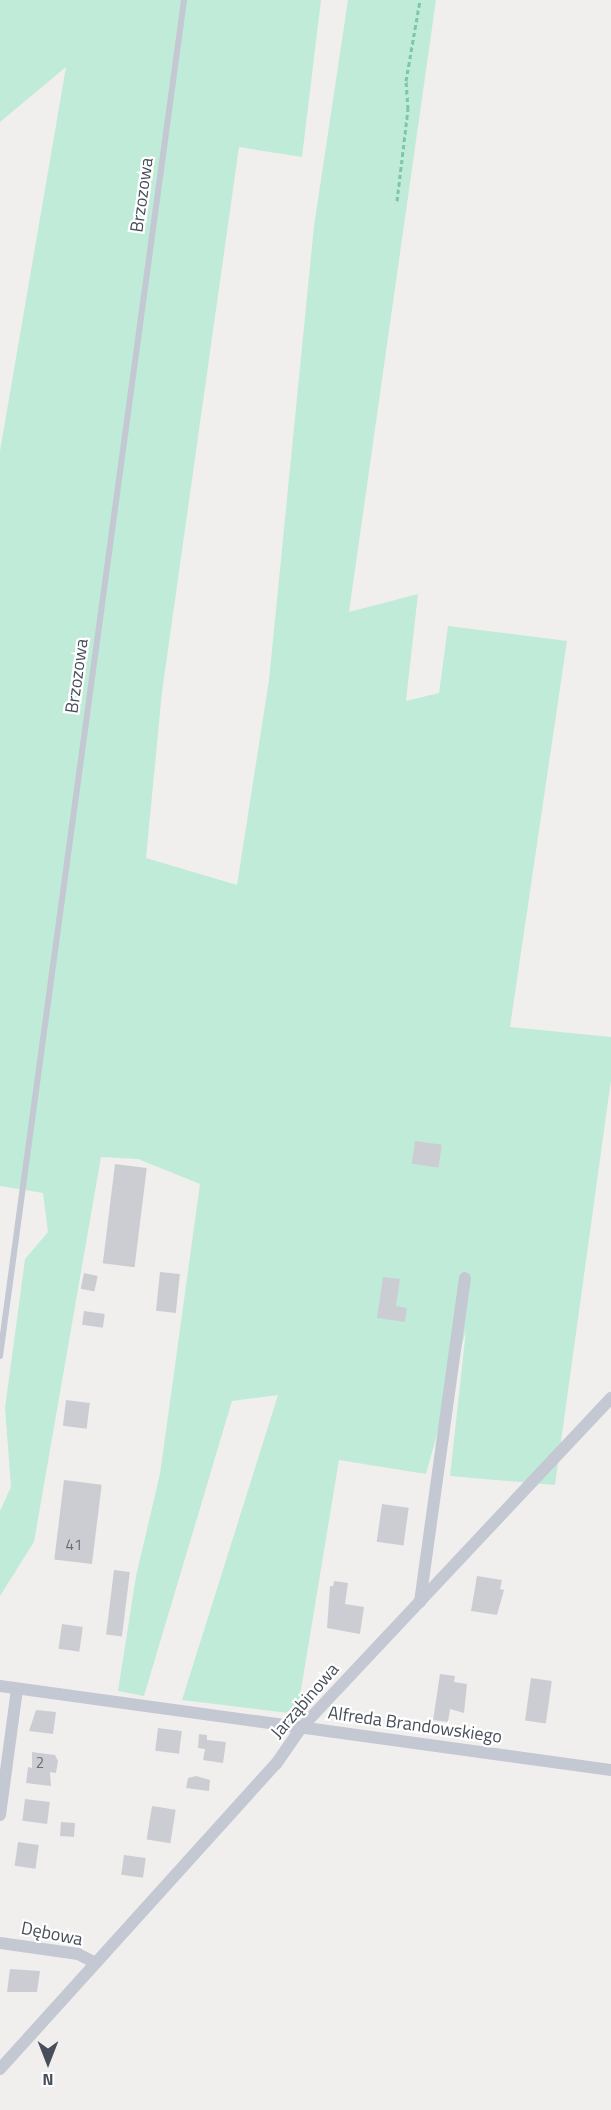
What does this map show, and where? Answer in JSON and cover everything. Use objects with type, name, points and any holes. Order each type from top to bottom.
[{"type":"street","points":[[420,1602],[465,1278]]},
{"type":"street","name":"Jarząbinowa","points":[[0,2069],[276,1764],[301,1728],[611,1398]]},
{"type":"street","name":"Alfreda Brandowskiego","points":[[0,1686],[611,1770]]},
{"type":"street","points":[[0,1815],[17,1689]]},
{"type":"street","name":"Dębowa","points":[[0,1943],[78,1954],[96,1963]]},
{"type":"lane","name":"Brzozowa","points":[[0,1356],[184,0]]},
{"type":"path","points":[[397,201],[408,109],[406,81],[420,0]]},
{"type":"green space","points":[[0,0],[321,0],[302,157],[239,147],[162,692],[146,858],[237,885],[269,680],[314,226],[348,0],[436,0],[349,612],[418,594],[406,701],[439,693],[448,626],[567,641],[510,1027],[611,1037],[611,1080],[555,1485],[450,1476],[466,1330],[426,1474],[339,1460],[297,1714],[182,1700],[278,1395],[232,1401],[144,1696],[118,1691],[136,1576],[160,1474],[200,1184],[138,1159],[101,1157],[34,1542],[0,1596],[0,1511],[11,1487],[5,1408],[25,1259],[48,1232],[43,1193],[0,1186],[0,451],[66,67],[0,122]]},
{"type":"building","points":[[415,1141],[442,1145],[439,1168],[412,1164]]},
{"type":"building","points":[[115,1164],[147,1168],[135,1267],[103,1263]]},
{"type":"building","points":[[160,1272],[180,1274],[176,1313],[156,1311]]},
{"type":"building","points":[[84,1273],[98,1276],[94,1292],[81,1289]]},
{"type":"building","points":[[383,1277],[400,1279],[396,1306],[407,1308],[405,1322],[377,1318]]},
{"type":"building","points":[[84,1311],[105,1314],[103,1328],[82,1325]]},
{"type":"building","points":[[66,1400],[90,1403],[87,1429],[63,1426]]},
{"type":"building","points":[[64,1480],[102,1485],[92,1564],[54,1559]]},
{"type":"building","points":[[382,1504],[409,1508],[403,1545],[377,1542]]},
{"type":"building","points":[[114,1570],[130,1572],[122,1636],[106,1635]]},
{"type":"building","points":[[477,1576],[502,1580],[500,1589],[504,1590],[497,1615],[471,1611]]},
{"type":"building","points":[[334,1581],[348,1583],[345,1604],[364,1607],[360,1634],[327,1628],[330,1586],[333,1586]]},
{"type":"building","points":[[62,1624],[83,1627],[79,1652],[59,1649]]},
{"type":"building","points":[[440,1674],[455,1676],[454,1682],[467,1684],[464,1713],[450,1709],[448,1722],[433,1720]]},
{"type":"building","points":[[531,1678],[552,1681],[546,1724],[525,1721]]},
{"type":"building","points":[[36,1710],[56,1712],[53,1734],[29,1731]]},
{"type":"building","points":[[158,1728],[182,1731],[179,1754],[155,1751]]},
{"type":"building","points":[[199,1734],[207,1735],[207,1740],[226,1742],[223,1763],[203,1760],[205,1749],[198,1748]]},
{"type":"building","points":[[32,1752],[55,1755],[58,1761],[56,1773],[50,1772],[51,1786],[26,1783],[28,1767],[32,1768]]},
{"type":"building","points":[[196,1776],[210,1780],[209,1791],[186,1788],[188,1778]]},
{"type":"building","points":[[25,1799],[50,1802],[47,1824],[22,1821]]},
{"type":"building","points":[[152,1806],[176,1810],[170,1843],[147,1840]]},
{"type":"building","points":[[61,1822],[75,1823],[74,1837],[60,1836]]},
{"type":"building","points":[[18,1842],[39,1845],[35,1869],[15,1866]]},
{"type":"building","points":[[124,1855],[146,1858],[143,1878],[121,1875]]},
{"type":"building","points":[[10,1969],[40,1971],[37,1992],[7,1992]]}]
